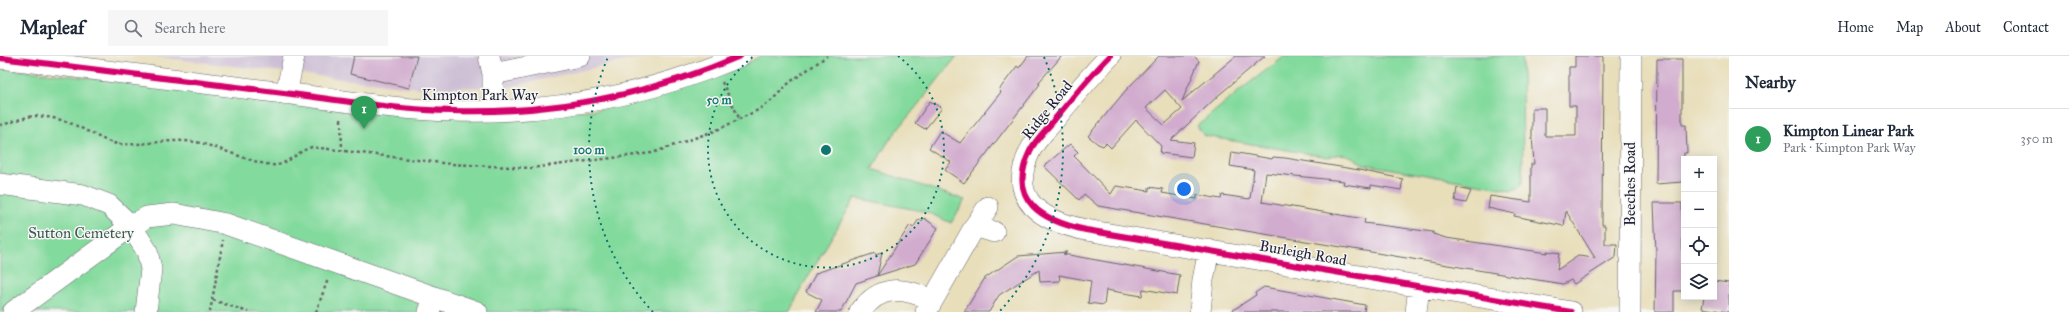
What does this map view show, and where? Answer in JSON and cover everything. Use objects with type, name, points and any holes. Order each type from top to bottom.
[{"type":"street","points":[[286,94],[294,56]]},
{"type":"street","points":[[493,110],[491,65],[580,56]]},
{"type":"street","name":"Kimpton Park Way","points":[[0,58],[68,61],[117,74],[454,112],[552,108],[598,101],[663,85],[740,56]]},
{"type":"street","name":"Ridge Road","points":[[1039,218],[1027,199],[1017,171],[1048,127],[1110,56]]},
{"type":"street","name":"Beeches Road","points":[[1630,56],[1630,312]]},
{"type":"street","points":[[0,184],[83,194],[109,205],[131,226],[147,251],[151,270],[146,312]]},
{"type":"street","points":[[860,312],[871,300],[885,293],[899,290],[913,291],[929,306],[985,229],[988,207]]},
{"type":"street","points":[[13,312],[131,226],[147,217],[174,214],[226,224],[334,261],[432,304],[477,312]]},
{"type":"street","name":"Burleigh Road","points":[[1039,218],[1065,226],[1086,230],[1570,312]]},
{"type":"street","points":[[1200,312],[1203,280],[1210,250]]},
{"type":"street","points":[[1416,312],[1419,287]]},
{"type":"path","points":[[0,125],[37,116],[58,118],[84,129],[98,138],[117,143],[142,145],[193,142],[222,149],[267,164],[284,162],[302,150],[312,147],[450,164],[531,168],[652,153],[717,130],[770,102],[790,82],[827,56]]},
{"type":"path","points":[[714,67],[739,118]]},
{"type":"path","points":[[340,100],[342,150]]},
{"type":"path","points":[[210,312],[226,224]]},
{"type":"path","points":[[316,312],[334,261]]},
{"type":"path","points":[[213,300],[248,312]]},
{"type":"shaded area","points":[[149,56],[646,56],[508,87],[419,88]]},
{"type":"green space","name":"Sutton Cemetery","points":[[760,56],[957,56],[888,142],[872,169],[965,200],[951,223],[927,212],[855,198],[800,290],[790,312],[0,312],[0,68],[423,115],[595,110],[738,69]]},
{"type":"green space","points":[[1285,56],[1522,56],[1523,182],[1519,188],[1512,190],[1363,164],[1354,158],[1343,154],[1328,157],[1204,136],[1197,126],[1244,87]]},
{"type":"building","points":[[354,56],[417,56],[409,88],[350,74]]},
{"type":"building","points":[[1028,56],[1062,56],[1038,83],[1040,84],[964,183],[945,170],[951,162],[929,148],[940,131],[960,143],[1001,92],[999,90],[1017,66],[1019,68]]},
{"type":"building","points":[[1159,56],[1194,56],[1199,61],[1182,101],[1236,56],[1265,56],[1220,94],[1171,140],[1194,143],[1192,157],[1160,153],[1161,146],[1136,120],[1111,148],[1106,143],[1103,146],[1098,144],[1088,136],[1126,90]],"holes":[[[1165,90],[1182,109],[1164,125],[1146,108]]]},
{"type":"building","points":[[1575,56],[1603,56],[1602,225],[1605,225],[1605,244],[1617,244],[1616,257],[1574,284],[1571,280],[1563,284],[1098,206],[1084,194],[1079,200],[1044,166],[1070,144],[1078,152],[1074,156],[1111,194],[1116,186],[1149,191],[1149,187],[1163,189],[1162,193],[1197,199],[1197,195],[1221,199],[1222,195],[1250,199],[1254,170],[1230,166],[1232,152],[1272,159],[1273,157],[1285,158],[1359,170],[1403,179],[1401,190],[1371,185],[1371,188],[1343,184],[1344,181],[1266,173],[1262,202],[1365,219],[1364,223],[1433,232],[1433,234],[1446,238],[1547,253],[1547,251],[1559,253],[1557,270],[1578,256],[1595,258],[1566,211],[1564,226],[1514,216],[1515,214],[1488,208],[1490,196],[1531,202],[1531,164],[1534,164],[1532,108],[1545,108],[1545,136],[1576,136],[1576,106],[1569,106],[1569,67],[1575,67]]},
{"type":"building","points":[[1657,59],[1682,59],[1682,125],[1686,125],[1687,153],[1684,153],[1684,156],[1681,156],[1681,182],[1656,184]]},
{"type":"building","points":[[930,101],[942,108],[925,129],[915,123]]},
{"type":"building","points":[[1457,188],[1471,191],[1466,203],[1455,201]]},
{"type":"building","points":[[1654,203],[1681,203],[1681,291],[1674,291],[1674,312],[1655,312],[1656,252]]},
{"type":"building","points":[[924,218],[938,228],[915,264],[877,276],[910,225],[913,228],[919,219],[922,221]]},
{"type":"building","points":[[1067,252],[1063,254],[1180,275],[1177,295],[1143,289],[1142,296],[1106,290],[1104,305],[1088,303],[1091,281],[1059,275],[1060,281],[1040,282],[1039,270],[999,295],[989,312],[964,312],[985,278],[1018,256]]},
{"type":"building","points":[[875,253],[875,255],[882,253],[877,276],[856,283],[841,312],[816,312],[822,300],[806,292],[816,273]]},
{"type":"building","points":[[1717,281],[1729,283],[1729,312],[1702,308],[1703,300],[1717,300]]},
{"type":"building","points":[[1264,287],[1365,305],[1364,312],[1230,312],[1256,295],[1255,293]]},
{"type":"cycle path","points":[[0,58],[390,107],[453,111],[490,111],[527,109],[600,99],[671,81],[706,70],[740,56]]},
{"type":"cycle path","points":[[1110,56],[1074,95],[1030,151],[1024,168],[1023,183],[1026,196],[1033,206],[1043,214],[1056,221],[1086,230],[1571,312]]},
{"type":"place","name":"Kimpton Linear Park","points":[[364,129]]}]
